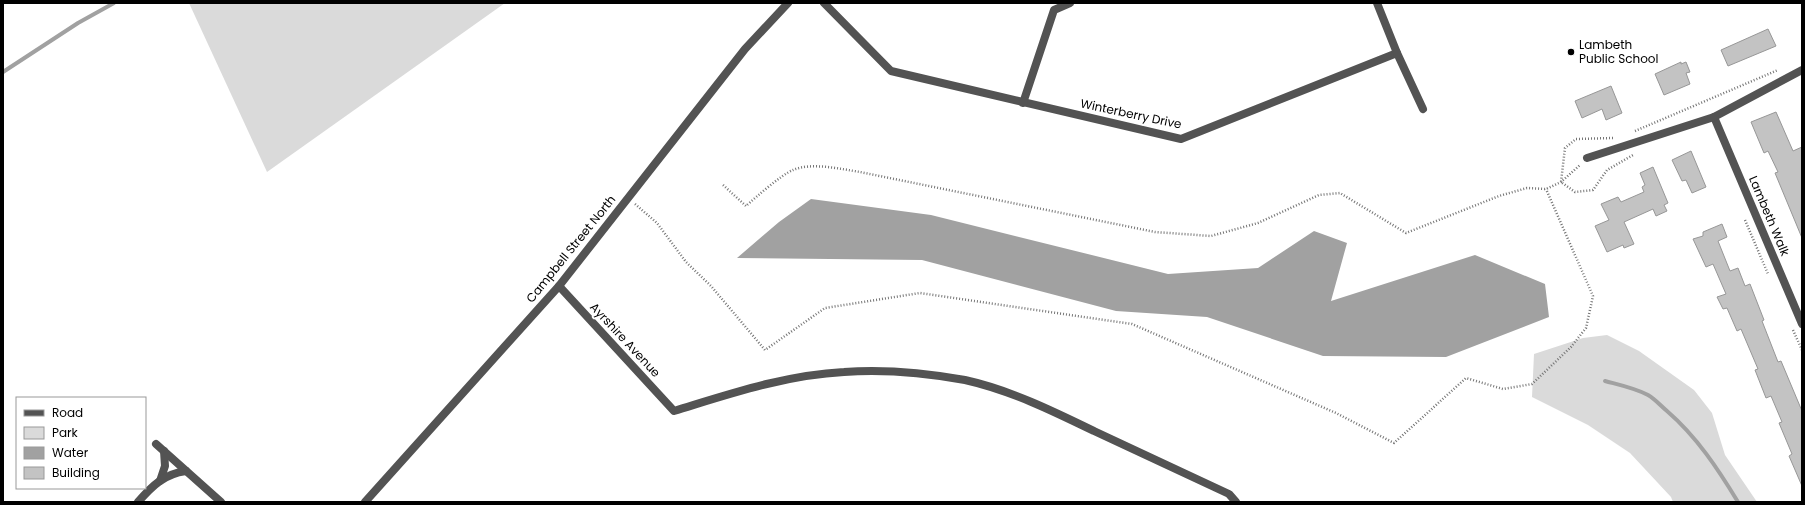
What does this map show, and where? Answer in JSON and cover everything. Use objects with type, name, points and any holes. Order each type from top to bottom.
[{"type":"street","name":"Campbell Street North","points":[[365,502],[559,286],[745,49],[788,3]]},
{"type":"street","name":"Winterberry Drive","points":[[824,3],[891,71],[1181,139],[1396,53]]},
{"type":"street","points":[[1023,103],[1054,10],[1070,3]]},
{"type":"street","points":[[1377,3],[1396,53],[1423,109]]},
{"type":"street","points":[[1587,158],[1714,117],[1802,70]]},
{"type":"street","name":"Lambeth Walk","points":[[1714,117],[1802,324]]},
{"type":"street","name":"Ayrshire Avenue","points":[[559,286],[674,411],[752,387],[793,378],[845,372],[922,373],[973,383],[1003,391],[1040,405],[1229,494],[1236,502]]},
{"type":"street","points":[[156,444],[221,502]]},
{"type":"street","points":[[160,481],[165,466],[164,451]]},
{"type":"street","points":[[138,502],[152,486],[172,472],[186,471]]},
{"type":"path","points":[[1632,132],[1780,69]]},
{"type":"path","points":[[1561,182],[1565,148],[1576,139],[1618,138]]},
{"type":"path","points":[[1561,182],[1575,192],[1593,190],[1607,170],[1634,155]]},
{"type":"path","points":[[723,185],[746,206],[793,170],[817,166],[860,172],[1155,232],[1211,236],[1258,223],[1319,195],[1340,194],[1406,233],[1499,196],[1527,188],[1546,189],[1561,182],[1587,158]]},
{"type":"path","points":[[628,198],[657,223],[686,262],[711,286],[765,350],[825,308],[920,293],[1132,324],[1336,412],[1394,443],[1466,378],[1503,390],[1532,384],[1571,347],[1586,328],[1593,296],[1546,189]]},
{"type":"path","points":[[1745,219],[1770,277]]},
{"type":"path","points":[[1792,328],[1802,350]]},
{"type":"green space","points":[[189,3],[505,3],[267,172]]},
{"type":"green space","points":[[1607,335],[1639,351],[1694,390],[1712,413],[1725,455],[1757,502],[1673,502],[1671,497],[1630,453],[1588,425],[1532,397],[1534,354],[1583,338]]},
{"type":"water","points":[[811,199],[931,215],[1168,274],[1258,268],[1314,231],[1347,243],[1331,301],[1475,255],[1545,284],[1549,317],[1446,357],[1323,356],[1207,317],[1116,311],[922,260],[737,258],[779,222]]},
{"type":"building","points":[[1768,29],[1776,46],[1728,66],[1721,50]]},
{"type":"building","points":[[1681,62],[1681,64],[1686,62],[1690,72],[1686,73],[1690,84],[1664,95],[1655,74]]},
{"type":"building","points":[[1611,86],[1622,113],[1606,120],[1602,109],[1582,118],[1575,101]]},
{"type":"building","points":[[1776,112],[1793,151],[1802,147],[1802,238],[1775,173],[1778,172],[1768,151],[1764,153],[1751,122]]},
{"type":"building","points":[[1691,151],[1706,187],[1692,193],[1686,180],[1682,181],[1672,160]]},
{"type":"building","points":[[1653,167],[1668,203],[1664,205],[1667,211],[1656,216],[1653,209],[1624,222],[1634,244],[1624,248],[1623,245],[1607,252],[1595,226],[1609,220],[1601,204],[1618,197],[1621,202],[1644,192],[1642,187],[1645,185],[1640,173]]},
{"type":"building","points":[[1722,224],[1727,237],[1718,241],[1730,271],[1738,268],[1745,286],[1750,284],[1764,320],[1762,321],[1778,362],[1781,361],[1802,411],[1802,486],[1789,456],[1792,454],[1779,423],[1782,422],[1771,396],[1766,398],[1755,370],[1758,369],[1741,329],[1737,331],[1727,308],[1723,309],[1717,297],[1726,294],[1713,264],[1706,267],[1693,239],[1703,236],[1703,232]]},
{"type":"waterway","points":[[3,72],[78,23],[114,3]]},
{"type":"waterway","points":[[1605,381],[1638,390],[1653,398],[1678,421],[1697,443],[1715,466],[1738,502]]},
{"type":"place","name":"Lambeth Public School","points":[[1571,52]]}]
